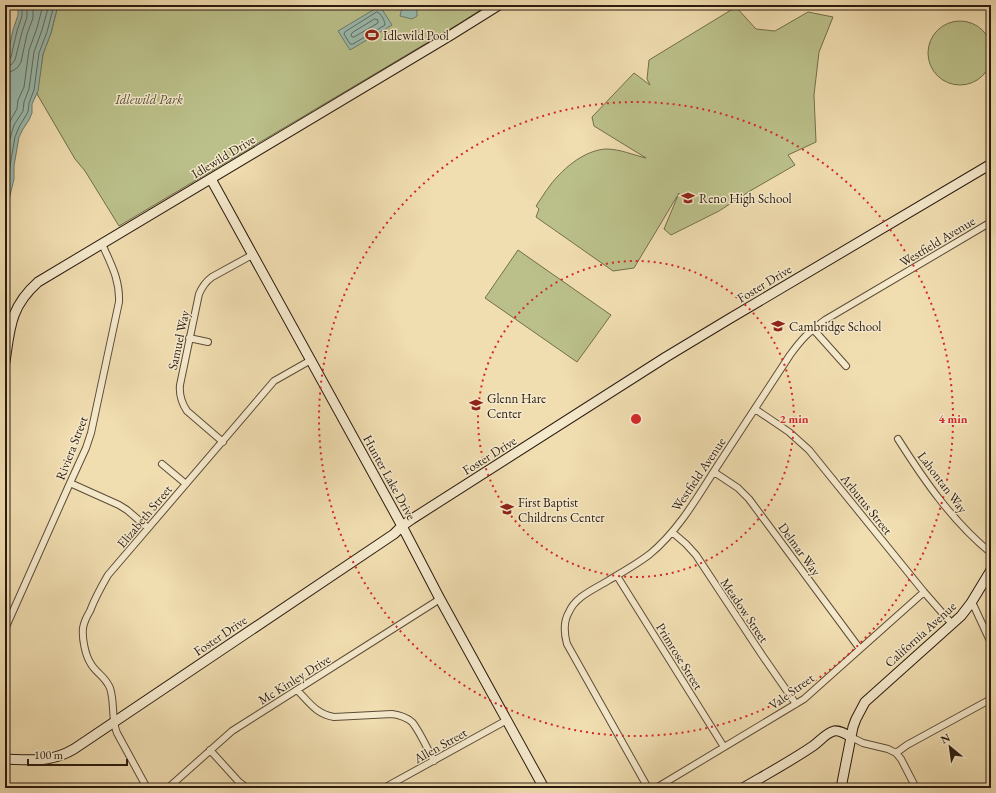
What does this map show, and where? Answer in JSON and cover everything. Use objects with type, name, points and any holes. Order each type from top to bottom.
[{"type":"street","name":"Idlewild Drive","points":[[5,362],[10,324],[18,304],[38,282],[499,5]]},
{"type":"street","name":"Foster Drive","points":[[5,759],[36,761],[47,760],[58,757],[74,749],[394,534],[402,526],[418,515],[666,357],[991,164]]},
{"type":"street","name":"Hunter Lake Drive","points":[[211,179],[544,788]]},
{"type":"street","name":"Westfield Avenue","points":[[648,788],[567,644],[564,629],[568,612],[585,594],[617,576],[650,554],[672,532],[714,472],[796,346],[806,334],[825,320],[991,222]]},
{"type":"street","name":"Riviera Street","points":[[5,629],[86,448],[91,433],[119,302],[119,289],[116,275],[102,244]]},
{"type":"street","name":"Samuel Way","points":[[222,442],[187,411],[180,399],[180,385],[189,338],[202,287],[212,277],[252,255]]},
{"type":"street","points":[[813,329],[846,366]]},
{"type":"street","points":[[189,338],[208,342]]},
{"type":"street","name":"Elizabeth Street","points":[[147,788],[117,733],[114,722],[110,689],[107,682],[103,676],[93,668],[87,656],[83,630],[84,623],[101,586],[108,575],[222,442],[274,382],[311,360]]},
{"type":"street","name":"Arbutus Street","points":[[755,409],[789,432],[809,450],[924,592],[952,624]]},
{"type":"street","name":"Lahontan Way","points":[[898,439],[940,502],[991,553]]},
{"type":"street","points":[[162,464],[186,484]]},
{"type":"street","name":"Delmar Way","points":[[714,472],[738,488],[755,506],[860,649]]},
{"type":"street","points":[[70,483],[119,505],[148,528]]},
{"type":"street","name":"Meadow Street","points":[[672,532],[696,555],[796,704]]},
{"type":"street","name":"California Avenue","points":[[841,788],[854,723],[858,712],[865,702],[961,616],[972,602],[991,570]]},
{"type":"street","name":"Primrose Street","points":[[617,576],[724,747]]},
{"type":"street","name":"Vale Street","points":[[656,788],[796,704],[810,694],[924,592]]},
{"type":"street","name":"Mc Kinley Drive","points":[[168,788],[232,731],[440,599]]},
{"type":"street","points":[[972,602],[991,643]]},
{"type":"street","points":[[297,690],[314,709],[327,716],[334,717],[392,714],[406,718],[412,722],[434,760]]},
{"type":"street","points":[[896,753],[907,745],[991,699]]},
{"type":"street","name":"Allen Street","points":[[384,788],[507,720]]},
{"type":"street","points":[[743,788],[804,752],[829,733],[835,731],[864,743],[888,749],[896,753],[901,759],[916,788]]},
{"type":"street","points":[[210,750],[239,782],[247,788]]},
{"type":"green space","name":"Idlewild Park","points":[[58,5],[488,5],[462,22],[119,226],[85,171],[75,159],[37,94],[43,54],[51,33]]},
{"type":"green space","points":[[736,7],[756,29],[775,31],[808,12],[833,17],[819,52],[814,95],[816,142],[788,155],[795,165],[719,211],[671,235],[664,229],[679,193],[634,268],[613,271],[536,217],[539,209],[536,206],[558,176],[568,166],[586,155],[599,150],[611,149],[646,158],[594,126],[592,117],[634,73],[650,85],[647,79],[649,60]]},
{"type":"green space","points":[[960,21],[978,26],[983,30],[987,35],[992,53],[987,71],[983,76],[978,80],[960,85],[942,80],[937,76],[933,71],[928,53],[933,35],[937,30],[942,26]]},
{"type":"green space","points":[[518,250],[611,315],[577,362],[485,298]]},
{"type":"water","points":[[18,5],[58,5],[51,33],[43,54],[38,91],[32,104],[32,113],[19,137],[14,166],[14,179],[5,216],[5,65],[18,15]]},
{"type":"water","points":[[400,5],[416,5],[415,9],[417,11],[417,16],[412,19],[400,16],[402,8]]},
{"type":"water","points":[[380,6],[392,25],[350,50],[338,31]]},
{"type":"place","name":"Idlewild Pool","points":[[372,35]]},
{"type":"place","name":"Reno High School","points":[[688,198]]},
{"type":"place","name":"Cambridge School","points":[[778,326]]},
{"type":"place","name":"Glenn Hare Center","points":[[476,405]]},
{"type":"place","name":"First Baptist Childrens Center","points":[[507,509]]}]
